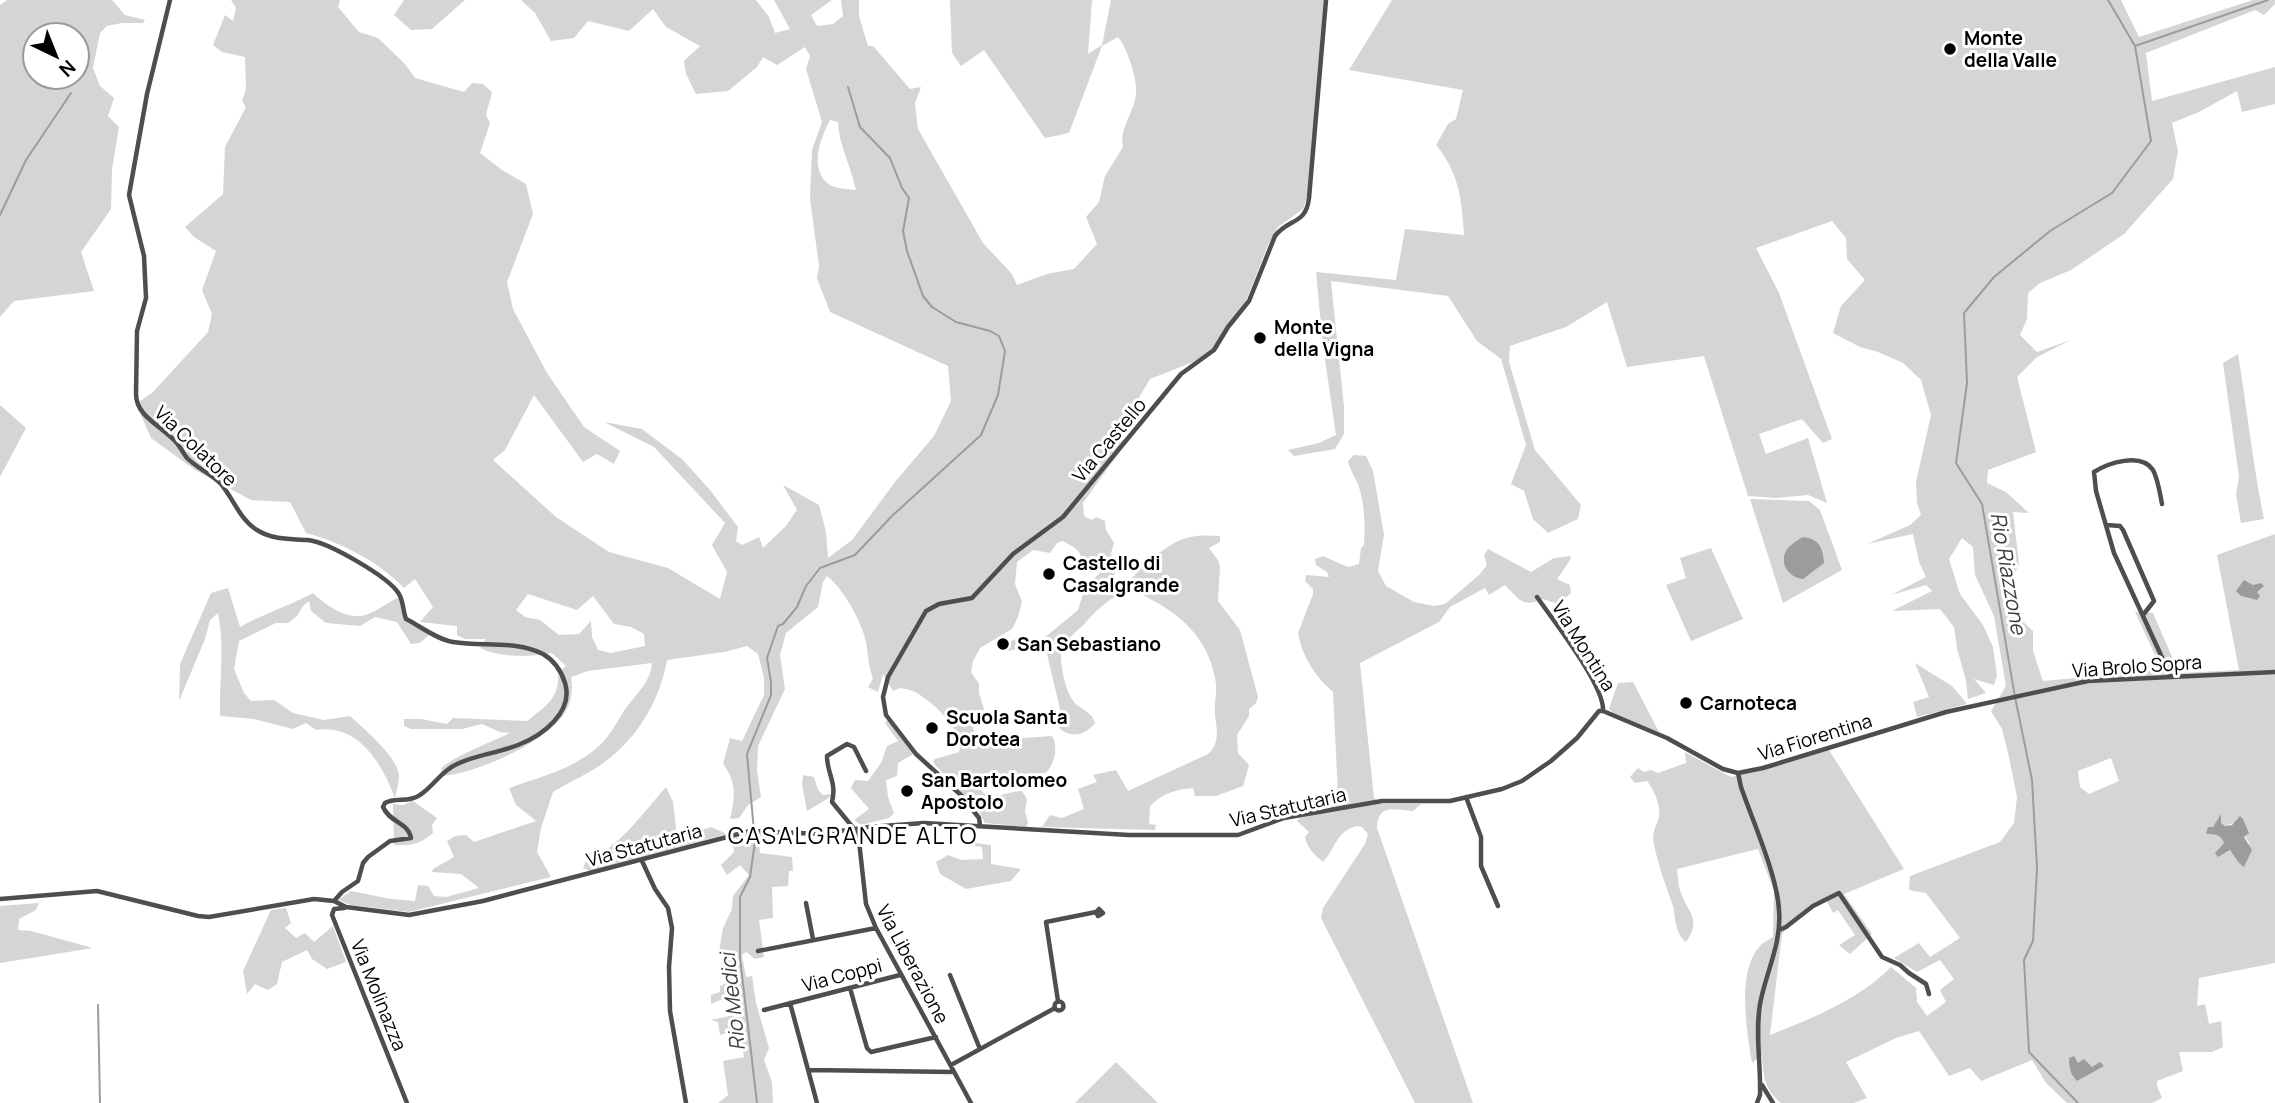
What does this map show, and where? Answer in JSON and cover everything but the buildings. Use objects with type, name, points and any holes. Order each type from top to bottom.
[{"type":"street","name":"Via Colatore","points":[[170,0],[147,94],[129,195],[144,256],[146,298],[137,331],[136,394],[136,403],[142,414],[172,437],[188,459],[221,484],[236,507],[258,531],[280,539],[310,540],[332,547],[391,584],[400,596],[405,619],[450,642],[514,646],[541,653],[552,660],[561,671],[567,688],[567,699],[558,718],[532,737],[518,745],[455,765],[419,796],[407,801],[391,800],[385,803],[383,807],[388,815],[407,828],[411,838],[390,841],[368,857],[363,863],[358,881],[334,901]]},
{"type":"street","name":"Via Castello","points":[[980,825],[979,818],[962,796],[921,759],[889,720],[883,702],[887,680],[926,611],[939,604],[972,598],[1013,554],[1062,517],[1181,374],[1214,350],[1249,301],[1275,236],[1281,228],[1306,214],[1326,0]]},
{"type":"street","points":[[2162,504],[2153,470],[2146,464],[2126,460],[2094,472],[2096,491],[2114,553],[2171,677]]},
{"type":"street","points":[[2107,525],[2120,526],[2123,530],[2154,601],[2142,615]]},
{"type":"street","name":"Via Montina","points":[[1537,597],[1591,678],[1602,699],[1603,711]]},
{"type":"street","name":"Via Brolo Sopra","points":[[2002,698],[2082,682],[2275,672]]},
{"type":"street","name":"Via Fiorentina","points":[[1757,1103],[1760,1095],[1757,1035],[1760,1002],[1779,930],[1780,914],[1776,891],[1738,773],[1763,768],[1935,714],[2002,698]]},
{"type":"street","name":"Via Statutaria","points":[[0,899],[97,891],[198,916],[314,900],[334,901],[346,907],[409,915],[484,901],[750,831],[820,834],[922,823],[1129,835],[1238,835],[1284,818],[1382,801],[1444,801],[1509,787],[1535,773],[1577,738],[1595,714],[1603,711]]},
{"type":"street","points":[[1603,711],[1667,738],[1718,767],[1738,773]]},
{"type":"street","points":[[855,830],[832,802],[836,789],[827,756],[847,744],[854,747],[866,771]]},
{"type":"street","points":[[1466,797],[1481,837],[1481,866],[1498,906]]},
{"type":"street","name":"Via Liberazione","points":[[855,830],[859,841],[866,904],[876,928],[971,1103]]},
{"type":"street","points":[[642,861],[655,889],[668,908],[672,928],[670,1011],[686,1103]]},
{"type":"street","points":[[1779,930],[1786,928],[1813,906],[1839,893],[1882,957],[1900,965],[1926,984],[1929,994]]},
{"type":"street","points":[[806,903],[813,939]]},
{"type":"street","name":"Via Molinazza","points":[[346,907],[334,909],[332,915],[407,1103]]},
{"type":"street","points":[[951,1065],[1055,1007],[1058,1001],[1046,922],[1096,912]]},
{"type":"street","points":[[758,951],[876,928]]},
{"type":"street","name":"Via Coppi","points":[[764,1010],[900,975]]},
{"type":"street","points":[[950,975],[980,1049]]},
{"type":"street","points":[[850,988],[870,1052],[936,1037]]},
{"type":"street","name":"Via Coppi","points":[[790,1003],[817,1103]]},
{"type":"street","points":[[809,1070],[954,1072]]},
{"type":"street","name":"Via Fiorentina","points":[[1760,1081],[1773,1103]]},
{"type":"shaded area","points":[[7,0],[112,0],[125,15],[145,20],[143,23],[107,26],[100,33],[93,68],[100,86],[114,98],[108,116],[119,127],[112,169],[111,209],[81,252],[94,291],[14,301],[0,317],[0,5]]},
{"type":"shaded area","points":[[231,0],[340,0],[338,7],[359,32],[378,38],[405,64],[415,78],[464,92],[472,83],[483,84],[492,92],[486,115],[490,123],[480,153],[526,184],[533,214],[507,282],[513,309],[547,373],[584,427],[620,451],[614,464],[597,454],[583,462],[534,395],[505,450],[493,460],[556,517],[609,552],[668,568],[720,599],[727,572],[712,545],[725,523],[654,447],[604,422],[642,429],[682,459],[738,527],[736,541],[742,545],[759,537],[763,548],[785,527],[797,510],[783,485],[819,505],[826,532],[828,558],[852,540],[895,482],[934,436],[951,401],[948,366],[830,312],[817,278],[819,266],[810,199],[812,150],[822,122],[806,69],[810,56],[805,47],[777,65],[763,57],[757,67],[728,91],[696,94],[686,74],[684,61],[700,46],[666,27],[653,9],[629,31],[588,21],[574,38],[551,41],[535,13],[521,0],[756,0],[769,17],[775,33],[790,29],[774,0],[832,0],[811,15],[817,26],[833,24],[843,16],[841,0],[859,0],[859,16],[868,46],[873,46],[910,89],[921,87],[915,103],[918,129],[983,243],[1012,274],[1017,285],[1047,274],[1074,269],[1097,244],[1086,217],[1099,202],[1105,176],[1123,147],[1123,133],[1136,94],[1134,73],[1118,37],[1102,46],[1069,133],[1045,138],[984,50],[961,66],[952,53],[950,0],[1092,0],[1088,54],[1102,45],[1111,0],[1325,0],[1307,197],[1303,209],[1278,227],[1246,301],[1214,349],[1193,362],[1150,379],[1118,433],[1126,443],[1083,503],[1084,516],[1105,521],[1106,530],[1114,543],[1111,553],[1115,573],[1109,584],[1115,586],[1127,582],[1153,557],[1176,542],[1198,536],[1220,536],[1220,542],[1209,548],[1220,567],[1218,601],[1240,630],[1258,697],[1237,735],[1238,753],[1249,765],[1243,786],[1216,796],[1195,796],[1193,788],[1165,795],[1150,806],[1149,824],[1156,825],[1155,830],[1042,827],[1050,815],[1062,818],[1084,809],[1078,789],[1097,782],[1093,775],[1116,770],[1128,791],[1208,754],[1217,736],[1216,683],[1212,665],[1201,642],[1176,615],[1145,596],[1132,592],[1123,593],[1106,603],[1063,648],[1061,660],[1068,690],[1073,701],[1090,714],[1095,723],[1078,734],[1068,734],[1059,728],[1060,709],[1047,654],[1007,649],[1009,642],[1020,637],[1043,639],[1078,610],[1086,585],[1100,573],[1101,563],[1096,560],[1082,570],[1070,569],[1081,561],[1081,557],[1076,549],[1063,541],[1057,543],[1050,553],[1033,550],[1017,562],[1015,584],[1022,602],[1018,617],[1012,629],[980,648],[971,672],[979,684],[984,709],[974,723],[975,736],[995,740],[1052,736],[1054,741],[1055,756],[1046,773],[994,777],[984,781],[982,792],[987,795],[997,796],[1022,791],[1027,799],[1026,827],[985,823],[977,808],[936,766],[933,762],[935,759],[959,752],[960,744],[953,727],[932,704],[911,690],[900,688],[893,691],[883,674],[878,692],[868,687],[873,679],[862,628],[846,598],[827,576],[823,582],[818,607],[786,633],[780,655],[785,689],[758,746],[757,771],[761,797],[748,805],[739,818],[730,819],[734,790],[731,777],[723,764],[730,738],[742,741],[764,695],[764,678],[758,654],[747,646],[667,660],[658,692],[643,722],[633,735],[610,758],[553,792],[541,828],[537,852],[551,877],[409,912],[351,905],[338,900],[351,891],[415,901],[418,885],[428,886],[434,896],[446,897],[479,888],[461,874],[432,872],[454,857],[447,841],[455,836],[466,835],[474,842],[536,821],[516,805],[509,788],[563,769],[599,746],[644,685],[650,675],[652,663],[588,671],[571,677],[572,693],[567,709],[545,733],[491,763],[440,776],[442,767],[450,762],[510,733],[500,732],[482,724],[462,729],[411,729],[404,726],[404,719],[447,724],[453,718],[527,721],[550,701],[557,689],[558,672],[566,666],[552,653],[515,656],[496,654],[480,648],[486,639],[465,639],[457,635],[457,626],[420,622],[433,607],[415,579],[404,588],[359,554],[306,533],[290,502],[251,500],[195,470],[151,438],[136,404],[153,392],[208,332],[212,314],[202,290],[216,251],[194,237],[185,227],[223,194],[225,147],[246,107],[242,101],[246,89],[245,57],[222,52],[213,45],[225,15],[233,21],[236,8]],"holes":[[[830,120],[838,122],[856,190],[831,185],[820,173],[819,150]],[[528,594],[577,610],[593,596],[614,624],[631,627],[644,634],[645,646],[611,653],[598,650],[592,637],[591,621],[579,634],[559,635],[540,620],[525,617],[516,610]]]},
{"type":"shaded area","points":[[404,0],[465,0],[432,29],[411,30],[394,15]]},
{"type":"shaded area","points":[[1392,0],[2121,0],[2139,37],[2253,0],[2275,0],[2275,4],[2264,15],[2255,10],[2146,53],[2152,101],[2275,67],[2275,104],[2242,112],[2237,91],[2172,123],[2178,151],[2173,179],[2124,234],[2071,270],[2040,283],[2028,293],[2027,319],[2020,335],[2037,352],[2071,340],[2037,357],[2017,377],[2036,452],[1988,470],[1987,483],[2006,492],[2029,513],[2013,512],[2019,564],[2011,580],[2017,616],[2033,631],[2033,651],[2043,681],[2162,670],[2135,612],[2153,613],[2179,673],[2239,670],[2217,555],[2275,534],[2275,963],[2199,978],[2197,1006],[2205,1004],[2209,1024],[2221,1021],[2223,1047],[2212,1052],[2179,1052],[2183,1071],[2157,1081],[2162,1098],[2152,1103],[2067,1103],[2046,1083],[2032,1060],[1981,1081],[1970,1068],[1949,1076],[1919,1031],[1896,1038],[1846,1062],[1867,1098],[1854,1103],[1781,1103],[1775,1098],[1766,1081],[1762,1055],[1752,1063],[1746,1019],[1748,970],[1760,946],[1773,937],[1774,891],[1758,849],[1677,869],[1680,890],[1693,922],[1686,942],[1677,928],[1674,909],[1653,840],[1659,817],[1656,798],[1647,781],[1635,783],[1630,777],[1638,768],[1644,772],[1651,770],[1658,773],[1686,763],[1685,752],[1731,777],[1829,750],[1904,869],[1844,894],[1872,934],[1850,954],[1839,945],[1855,935],[1838,910],[1833,913],[1826,900],[1810,906],[1782,934],[1770,1035],[1850,999],[1891,967],[1916,988],[1917,1002],[1927,1016],[1946,1002],[1940,990],[1954,979],[1940,960],[1917,972],[1894,958],[1919,943],[1930,957],[1960,938],[1926,893],[1909,890],[1910,876],[2000,842],[2014,823],[2017,797],[2002,729],[1991,711],[2006,686],[1994,616],[1975,575],[1973,547],[1962,538],[1949,559],[1960,594],[1983,625],[1993,647],[1997,676],[1994,685],[1974,679],[1986,693],[1968,699],[1954,627],[1940,609],[1892,611],[1932,591],[1926,585],[1891,595],[1926,577],[1919,562],[1913,534],[1867,544],[1910,525],[1921,515],[1917,503],[1916,482],[1931,415],[1921,380],[1903,363],[1860,347],[1833,333],[1841,306],[1865,280],[1847,259],[1846,238],[1832,221],[1756,248],[1779,293],[1832,439],[1823,443],[1802,419],[1759,434],[1766,454],[1808,438],[1827,503],[1808,495],[1776,498],[1748,496],[1704,356],[1627,367],[1607,302],[1566,327],[1510,346],[1509,362],[1535,450],[1581,505],[1578,519],[1548,533],[1533,519],[1524,491],[1511,484],[1526,445],[1501,359],[1477,341],[1448,296],[1331,281],[1344,407],[1344,434],[1335,449],[1294,456],[1288,450],[1319,443],[1336,435],[1316,272],[1396,280],[1405,229],[1464,235],[1458,187],[1450,166],[1436,145],[1448,124],[1456,119],[1463,90],[1349,70]],"holes":[[[2111,758],[2119,781],[2089,794],[2080,787],[2078,771]],[[2218,821],[2225,826],[2236,822],[2249,843],[2245,866],[2238,862],[2230,850],[2216,853],[2224,843],[2215,834],[2213,827]],[[2075,1060],[2092,1067],[2098,1065],[2077,1081]]]},
{"type":"shaded area","points":[[2238,354],[2264,519],[2241,523],[2236,494],[2239,477],[2223,363]]},
{"type":"shaded area","points":[[0,405],[26,428],[0,477]]},
{"type":"shaded area","points":[[1354,455],[1366,456],[1373,471],[1384,535],[1378,571],[1386,586],[1414,602],[1434,606],[1445,604],[1487,565],[1484,555],[1488,549],[1531,572],[1554,558],[1571,556],[1557,579],[1570,585],[1571,593],[1558,604],[1543,599],[1530,603],[1522,601],[1505,585],[1489,595],[1485,588],[1450,607],[1439,622],[1360,663],[1374,798],[1382,804],[1421,804],[1413,811],[1384,811],[1378,820],[1377,828],[1473,1103],[1415,1103],[1321,918],[1323,908],[1365,844],[1368,834],[1362,827],[1350,828],[1340,836],[1323,862],[1307,844],[1305,837],[1309,832],[1297,821],[1314,815],[1313,804],[1338,794],[1333,692],[1310,666],[1298,633],[1313,594],[1313,589],[1305,581],[1306,575],[1329,577],[1327,572],[1316,565],[1315,559],[1323,556],[1348,567],[1359,564],[1361,548],[1364,545],[1364,516],[1359,487],[1348,461]]},
{"type":"shaded area","points":[[1750,499],[1809,501],[1820,510],[1842,570],[1783,603]]},
{"type":"shaded area","points":[[1803,537],[1819,545],[1824,563],[1803,579],[1794,576],[1785,567],[1784,558],[1788,548]]},
{"type":"shaded area","points":[[1711,548],[1743,619],[1691,641],[1666,585],[1686,578],[1680,558]]},
{"type":"shaded area","points":[[2244,580],[2253,585],[2261,583],[2264,586],[2257,592],[2260,596],[2257,600],[2241,596],[2236,591]]},
{"type":"shaded area","points":[[228,588],[240,627],[313,593],[335,610],[355,616],[366,615],[403,597],[407,618],[430,634],[420,643],[411,644],[397,622],[375,617],[360,626],[326,623],[311,611],[309,601],[288,623],[276,623],[239,641],[234,669],[244,693],[251,701],[274,700],[293,713],[324,720],[350,716],[393,761],[399,776],[395,799],[376,760],[367,749],[344,733],[316,730],[306,723],[293,729],[254,719],[220,716],[221,652],[218,613],[210,620],[205,639],[179,701],[180,664],[211,593]]},
{"type":"shaded area","points":[[1915,663],[1952,686],[1967,704],[1917,717],[1913,702],[1929,697]]},
{"type":"shaded area","points":[[1633,682],[1659,732],[1609,709],[1618,683]]},
{"type":"shaded area","points":[[889,719],[915,753],[898,763],[897,776],[886,780],[894,813],[889,818],[861,825],[854,820],[869,809],[851,788],[855,780],[868,781],[881,763],[887,746],[898,741],[885,723]]},
{"type":"shaded area","points":[[803,775],[814,777],[818,790],[823,795],[832,796],[807,811],[802,785]]},
{"type":"shaded area","points":[[666,787],[673,802],[677,837],[711,827],[727,834],[590,871],[583,868],[586,861],[620,839]]},
{"type":"shaded area","points":[[413,801],[437,818],[432,825],[433,833],[415,843],[394,845],[393,804],[403,805]]},
{"type":"shaded area","points":[[2221,814],[2221,823],[2225,826],[2232,825],[2240,816],[2243,819],[2249,833],[2244,837],[2252,850],[2244,867],[2230,850],[2218,857],[2215,853],[2224,843],[2217,835],[2206,834],[2208,827],[2213,827]]},
{"type":"shaded area","points":[[750,834],[765,834],[765,840],[759,840],[760,853],[792,857],[793,871],[789,871],[788,886],[772,887],[773,918],[759,920],[764,957],[755,959],[746,952],[742,955],[746,977],[752,976],[756,1003],[769,1048],[764,1060],[772,1082],[773,1103],[718,1103],[728,1095],[723,1061],[744,1057],[734,994],[711,1004],[711,995],[720,992],[720,986],[732,981],[719,952],[723,928],[732,909],[733,896],[749,875],[740,865],[727,875],[721,865],[734,852],[732,839]]},
{"type":"shaded area","points":[[975,843],[991,845],[991,864],[1021,869],[1011,881],[966,889],[940,874],[936,862],[948,855],[962,860],[983,859],[982,847],[975,846]]},
{"type":"shaded area","points":[[39,903],[36,910],[19,919],[18,930],[93,948],[0,963],[0,906]]},
{"type":"shaded area","points":[[286,908],[291,923],[285,928],[296,938],[305,933],[314,942],[333,926],[346,962],[327,969],[312,959],[307,950],[282,962],[277,984],[268,990],[255,984],[247,994],[243,971],[271,910]]},
{"type":"shaded area","points":[[734,1015],[736,1031],[720,1035],[718,1022],[711,1020]]},
{"type":"shaded area","points":[[2074,1056],[2078,1063],[2084,1059],[2092,1067],[2100,1062],[2104,1066],[2077,1081],[2069,1064],[2069,1058]]},
{"type":"shaded area","points":[[1116,1062],[1158,1103],[1075,1103]]},
{"type":"waterway","name":"Rio Riazzone","points":[[2078,1103],[2029,1052],[2024,960],[2033,941],[2037,868],[2032,780],[1982,504],[1956,463],[1967,383],[1964,313],[1994,277],[2050,231],[2112,193],[2151,141],[2135,46],[2108,0]]},
{"type":"waterway","points":[[2135,46],[2268,0]]},
{"type":"waterway","name":"Rio Medici","points":[[757,1103],[740,958],[740,897],[750,877],[755,842],[747,754],[771,695],[767,658],[778,626],[783,624],[797,607],[806,586],[820,568],[855,555],[892,516],[981,435],[998,395],[1005,351],[999,336],[956,322],[932,307],[923,296],[903,231],[909,198],[890,158],[860,127],[848,87]]},
{"type":"waterway","points":[[0,215],[26,160],[71,93]]},
{"type":"waterway","points":[[98,1005],[100,1103]]},
{"type":"place","name":"Monte della Valle","points":[[1950,49]]},
{"type":"place","name":"Monte della Vigna","points":[[1260,338]]},
{"type":"place","name":"Castello di Casalgrande","points":[[1049,574]]},
{"type":"place","name":"San Sebastiano","points":[[1003,644]]},
{"type":"place","name":"Carnoteca","points":[[1686,703]]},
{"type":"place","name":"Scuola Santa Dorotea","points":[[932,728]]},
{"type":"place","name":"San Bartolomeo Apostolo","points":[[907,791]]},
{"type":"district","name":"CASALGRANDE ALTO","points":[[853,835]]}]
